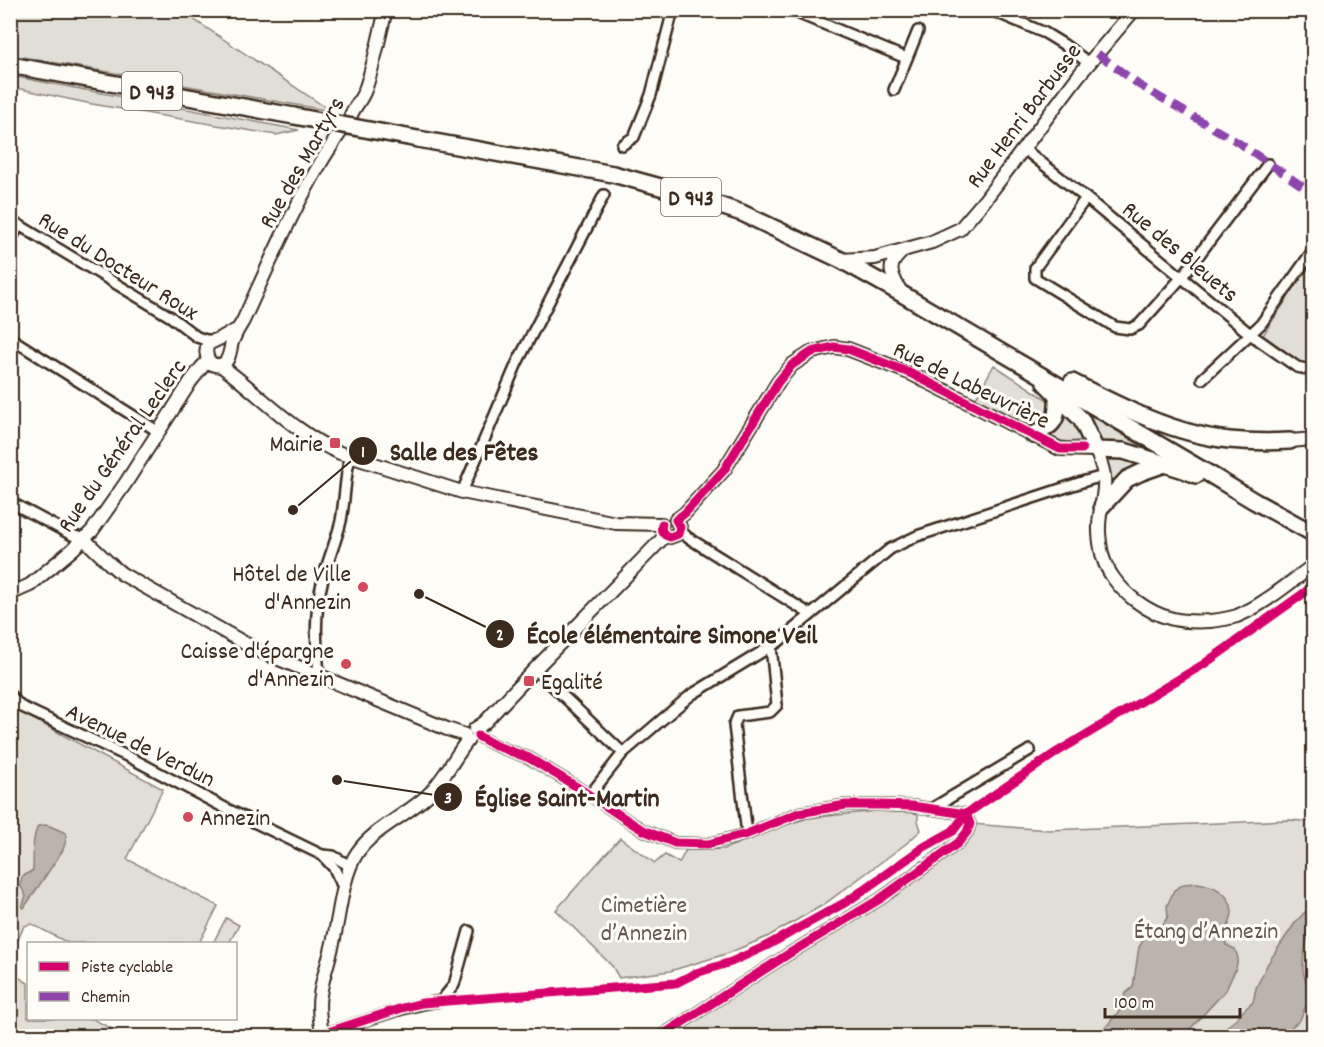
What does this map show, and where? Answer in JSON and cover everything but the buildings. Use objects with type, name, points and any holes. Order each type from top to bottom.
[{"type":"main road","name":"D 943","points":[[10,65],[613,174],[742,213],[841,260],[902,294],[1314,534]]},
{"type":"main road","points":[[1032,370],[1081,419],[1096,450],[1124,451],[1184,470],[1254,501]]},
{"type":"main road","points":[[1032,370],[1047,370],[1128,410],[1169,426],[1198,434],[1229,440],[1290,441]]},
{"type":"main road","points":[[1033,435],[1051,425],[1057,412],[1057,396]]},
{"type":"main road","points":[[1102,506],[1128,479],[1165,464]]},
{"type":"street","name":"Rue des Martyrs","points":[[237,330],[323,158],[349,120],[365,91],[386,10]]},
{"type":"street","points":[[622,145],[634,137],[651,95],[673,10]]},
{"type":"street","points":[[790,10],[906,58]]},
{"type":"street","points":[[991,10],[1045,33],[1089,63]]},
{"type":"street","name":"Rue Henri Barbusse","points":[[841,260],[865,259],[903,250],[960,229],[1089,63],[1134,10]]},
{"type":"street","points":[[894,90],[918,31]]},
{"type":"street","name":"Rue des Bleuets","points":[[1024,149],[1250,334],[1297,367],[1314,368]]},
{"type":"street","points":[[1086,198],[1035,268],[1035,278],[1115,327],[1130,329],[1139,325],[1182,277],[1268,164]]},
{"type":"street","points":[[462,492],[517,363],[604,195]]},
{"type":"street","name":"Rue du Docteur Roux","points":[[10,242],[19,225],[171,317],[197,338],[211,359]]},
{"type":"street","points":[[1202,379],[1261,324],[1314,249]]},
{"type":"street","points":[[902,294],[892,276],[891,263],[903,250]]},
{"type":"street","points":[[237,330],[208,344],[211,359],[239,378],[302,431],[330,449],[462,492],[616,523],[664,530]]},
{"type":"street","points":[[211,359],[225,363],[237,330]]},
{"type":"street","points":[[10,338],[159,432]]},
{"type":"street","name":"Rue du Docteur Roux","points":[[197,338],[216,340]]},
{"type":"street","points":[[216,340],[226,343],[233,368],[239,378]]},
{"type":"street","name":"Rue de Labeuvrière","points":[[678,525],[685,513],[724,470],[778,382],[792,365],[812,352],[834,347],[848,349],[912,374],[1060,449],[1096,450]]},
{"type":"street","name":"Rue du Général Leclerc","points":[[10,594],[30,585],[92,531],[191,381],[211,359]]},
{"type":"street","points":[[1290,441],[1314,439]]},
{"type":"street","points":[[1096,450],[1104,476],[1104,493],[1098,530],[1101,552],[1108,570],[1128,594],[1157,615],[1178,621],[1211,621],[1235,616],[1266,599],[1314,565]]},
{"type":"street","points":[[319,674],[316,614],[322,583],[341,519],[350,456]]},
{"type":"street","points":[[589,796],[623,753],[691,695],[778,642],[890,549],[917,536],[1104,476]]},
{"type":"street","points":[[10,502],[84,539],[123,574],[255,649],[447,729],[472,735],[529,758],[643,830],[675,843],[708,844],[747,834],[799,813],[846,805],[880,804],[966,814],[970,824],[958,843],[880,899],[790,953],[661,1036]]},
{"type":"street","points":[[469,931],[454,985],[441,1001],[402,1008],[322,1035],[319,996],[348,875],[357,853],[384,827],[408,812],[429,794],[472,735],[664,530],[667,519],[673,518],[687,537],[810,614]]},
{"type":"street","points":[[747,834],[734,725],[738,716],[770,712],[777,705],[771,646]]},
{"type":"street","points":[[535,669],[623,753]]},
{"type":"street","name":"Avenue de Verdun","points":[[10,695],[20,706],[134,759],[225,808],[322,855],[333,856],[348,875],[341,883],[334,868],[322,855]]},
{"type":"street","points":[[931,809],[1030,750]]},
{"type":"green space","points":[[11,10],[181,11],[331,111],[11,55]]},
{"type":"green space","points":[[11,76],[299,130],[276,135],[92,104],[11,87]]},
{"type":"green space","points":[[1313,260],[1313,361],[1303,364],[1263,335]]},
{"type":"green space","points":[[994,365],[1049,401],[1054,413],[1038,427],[1025,426],[974,401]]},
{"type":"green space","points":[[1062,406],[1077,419],[1084,439],[1067,442],[1041,434]]},
{"type":"green space","points":[[1090,414],[1158,457],[1099,446],[1084,419]]},
{"type":"green space","points":[[1106,452],[1156,463],[1109,492],[1109,467]]},
{"type":"green space","points":[[11,707],[163,789],[127,859],[218,906],[200,942],[66,942],[32,924],[24,926],[11,956]]},
{"type":"green space","name":"Cimetière d’Annezin","points":[[877,811],[918,813],[921,830],[907,843],[823,905],[767,937],[726,954],[670,971],[619,978],[612,966],[556,910],[620,838],[655,863],[665,855],[679,863],[686,850],[724,849],[808,818]]},
{"type":"green space","name":"Étang d’Annezin","points":[[1290,820],[1313,822],[1313,1036],[674,1036],[671,1030],[905,887],[963,842],[972,824],[1049,830]]},
{"type":"green space","points":[[226,918],[239,925],[230,942],[214,942]]},
{"type":"green space","points":[[18,977],[27,982],[27,1020],[95,1020],[125,1036],[11,1036],[11,990]]},
{"type":"shaded area","points":[[47,825],[66,833],[66,840],[63,850],[24,908],[22,907],[26,896],[20,885],[22,877],[33,870],[34,842],[38,826]]},
{"type":"shaded area","points":[[1197,883],[1220,891],[1231,905],[1232,916],[1225,941],[1226,945],[1235,949],[1238,958],[1226,990],[1190,1029],[1172,1036],[1098,1036],[1122,1008],[1125,994],[1133,987],[1139,947],[1144,939],[1162,926],[1168,916],[1167,906],[1174,890],[1184,884]]},
{"type":"shaded area","points":[[1311,911],[1313,916],[1305,948],[1303,970],[1313,1003],[1305,1008],[1300,1020],[1289,1029],[1286,1036],[1214,1036],[1233,1022],[1253,1002],[1256,988],[1268,963],[1295,923],[1305,912]]},
{"type":"marked path","points":[[1097,53],[1139,85],[1239,143],[1314,194]]},
{"type":"cycle path","points":[[662,524],[662,531],[666,535],[670,537],[678,534],[680,527],[676,520],[724,470],[778,382],[792,365],[812,352],[834,347],[848,349],[912,374],[1060,449],[1082,449]]},
{"type":"cycle path","points":[[322,1034],[422,1003],[676,983],[696,973],[731,962],[766,946],[848,901],[924,847],[953,831],[966,814],[1057,752],[1204,664],[1314,585]]},
{"type":"cycle path","points":[[478,736],[494,745],[529,758],[643,830],[675,843],[708,844],[747,834],[799,813],[846,805],[912,806],[966,814],[970,824],[958,843],[880,899],[790,953],[661,1036]]},
{"type":"place","name":"Mairie","points":[[335,443]]},
{"type":"place","name":"Salle des Fêtes","points":[[293,510]]},
{"type":"place","name":"Hôtel de Ville d'Annezin","points":[[363,587]]},
{"type":"place","name":"École élémentaire Simone Veil","points":[[419,594]]},
{"type":"place","name":"Caisse d'épargne d'Annezin","points":[[346,664]]},
{"type":"place","name":"Egalité","points":[[529,681]]},
{"type":"place","name":"Église Saint-Martin","points":[[337,780]]},
{"type":"place","name":"Annezin","points":[[188,817]]}]
